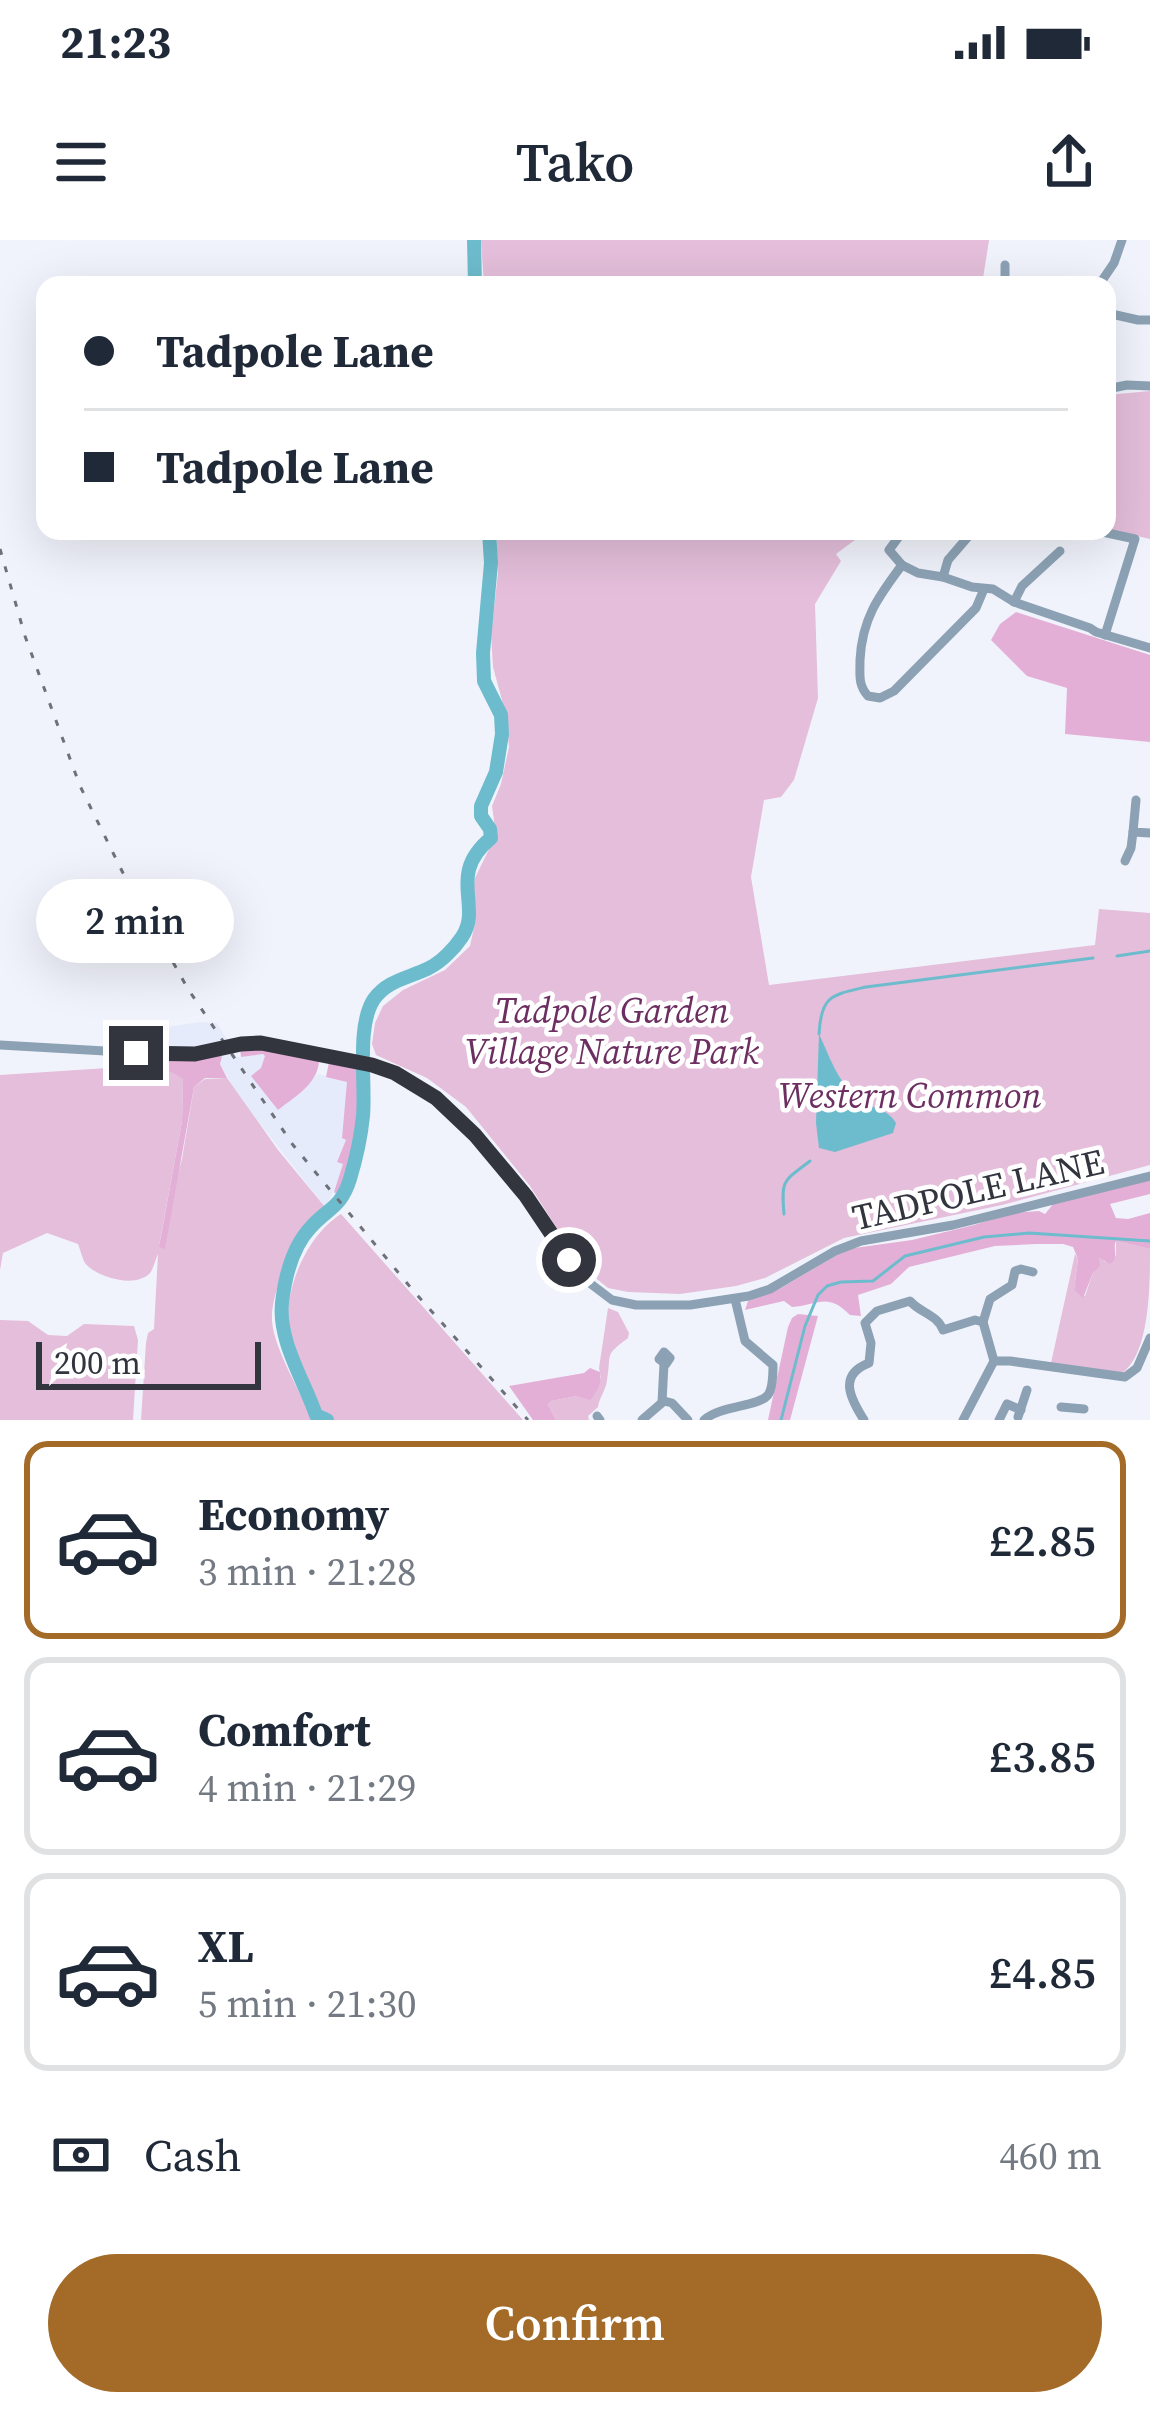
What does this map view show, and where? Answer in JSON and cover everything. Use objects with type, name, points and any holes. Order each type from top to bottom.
[{"type":"street","points":[[1105,276],[1122,240]]},
{"type":"street","points":[[1005,265],[1005,276]]},
{"type":"street","points":[[1116,315],[1150,320]]},
{"type":"street","points":[[1116,387],[1150,386]]},
{"type":"street","points":[[1116,535],[1150,542]]},
{"type":"street","points":[[1105,635],[1135,539]]},
{"type":"street","points":[[896,540],[889,550],[902,565],[918,573],[993,590],[1014,602],[1150,648]]},
{"type":"street","points":[[943,578],[951,557],[965,540]]},
{"type":"street","points":[[1014,602],[1022,586],[1060,551]]},
{"type":"street","points":[[902,565],[862,632],[860,683],[868,696],[880,698],[894,691],[976,608],[984,589]]},
{"type":"street","points":[[1125,861],[1136,800]]},
{"type":"street","points":[[1133,832],[1150,833]]},
{"type":"street","name":"TADPOLE LANE","points":[[0,1045],[167,1055],[274,1044],[381,1067],[425,1090],[466,1125],[526,1196],[577,1270],[604,1295],[646,1306],[735,1299],[766,1291],[861,1241],[953,1225],[1150,1176]]},
{"type":"street","points":[[963,1420],[994,1361],[982,1322],[988,1302],[1014,1283],[1014,1271],[1033,1272]]},
{"type":"street","points":[[704,1420],[717,1410],[742,1406],[769,1391],[772,1364],[745,1342],[735,1299]]},
{"type":"street","points":[[860,1418],[850,1396],[851,1376],[856,1369],[872,1368],[871,1339],[865,1325],[871,1315],[908,1301],[938,1320],[943,1330],[982,1322]]},
{"type":"street","points":[[994,1361],[1124,1377],[1136,1370],[1149,1342]]},
{"type":"street","points":[[643,1420],[662,1402],[664,1364]]},
{"type":"street","points":[[998,1420],[1007,1404],[1019,1414],[1027,1390]]},
{"type":"street","points":[[662,1402],[672,1403],[688,1420]]},
{"type":"street","points":[[1066,1412],[1084,1409]]},
{"type":"shaded area","points":[[1016,612],[1150,655],[1150,742],[1065,734],[1067,688],[1027,676],[991,640],[1000,624]]},
{"type":"shaded area","points":[[217,1023],[237,1057],[263,1054],[261,1068],[348,1081],[346,1140],[338,1162],[343,1163],[325,1207],[235,1092],[215,1047],[145,1047],[143,1031]]},
{"type":"shaded area","points":[[263,1047],[319,1062],[310,1083],[278,1110],[251,1076],[261,1068],[265,1056],[241,1057],[240,1049]]},
{"type":"shaded area","points":[[105,1054],[222,1057],[227,1078],[205,1078],[194,1087],[165,1249],[159,1247],[182,1121],[183,1079],[156,1068],[104,1069]]},
{"type":"shaded area","points":[[329,1062],[358,1069],[361,1076],[353,1153],[339,1196],[334,1192],[343,1164],[337,1162],[346,1140],[342,1138],[347,1082],[326,1077]]},
{"type":"shaded area","points":[[1150,1180],[1150,1194],[1110,1204],[1116,1218],[1150,1213],[1150,1249],[1116,1241],[1115,1259],[1110,1264],[1099,1258],[1100,1266],[1083,1298],[1074,1290],[1078,1259],[1073,1247],[1036,1244],[995,1246],[909,1267],[891,1284],[858,1295],[861,1316],[829,1302],[792,1307],[784,1301],[745,1310],[748,1301],[781,1288],[847,1249],[912,1240],[1013,1213],[1045,1214],[1054,1203]]},
{"type":"shaded area","points":[[798,1314],[818,1316],[790,1420],[768,1420],[788,1327]]},
{"type":"shaded area","points":[[590,1368],[600,1372],[595,1394],[590,1400],[577,1396],[551,1401],[548,1405],[556,1420],[533,1420],[509,1386],[584,1373]]},
{"type":"green space","points":[[481,240],[989,240],[983,276],[483,276]]},
{"type":"green space","points":[[1150,391],[1150,539],[1116,531],[1116,394]]},
{"type":"green space","name":"Tadpole Garden Village Nature Park","points":[[496,540],[855,540],[836,554],[841,561],[815,604],[818,698],[794,780],[781,797],[764,800],[751,877],[769,985],[1095,945],[1099,909],[1150,913],[1150,1165],[1002,1205],[844,1238],[765,1278],[736,1286],[680,1294],[628,1292],[608,1288],[592,1275],[530,1186],[466,1107],[427,1078],[376,1055],[372,1044],[383,1006],[403,990],[445,970],[470,946],[475,878],[496,835],[492,806],[509,747],[493,667],[491,635]]},
{"type":"green space","points":[[138,1066],[176,1072],[183,1079],[182,1121],[159,1246],[182,1159],[194,1087],[205,1079],[227,1078],[325,1207],[325,1213],[296,1241],[272,1314],[278,1344],[313,1420],[141,1420],[146,1343],[154,1329],[158,1254],[143,1278],[116,1279],[90,1268],[78,1244],[47,1233],[3,1253],[0,1270],[0,1075]]},
{"type":"green space","points":[[341,1214],[523,1420],[334,1420],[319,1412],[293,1349],[289,1306],[306,1253]]},
{"type":"green space","points":[[1116,1241],[1150,1249],[1146,1317],[1138,1351],[1122,1373],[1051,1363],[1075,1254],[1074,1290],[1085,1296],[1098,1259],[1105,1262],[1116,1256]]},
{"type":"green space","points":[[608,1308],[618,1312],[629,1333],[610,1356],[598,1407],[589,1420],[556,1420],[548,1405],[551,1401],[577,1396],[601,1378]]},
{"type":"green space","points":[[0,1320],[28,1321],[48,1335],[67,1336],[84,1324],[134,1326],[138,1340],[133,1420],[0,1420]]},
{"type":"water","points":[[819,1034],[843,1083],[860,1100],[892,1118],[896,1123],[893,1133],[835,1152],[819,1148]]},
{"type":"waterway","points":[[474,240],[475,276]]},
{"type":"waterway","points":[[327,1420],[316,1415],[288,1346],[283,1293],[299,1243],[338,1202],[350,1179],[363,1116],[368,1010],[392,983],[429,968],[459,942],[469,914],[470,865],[491,838],[481,806],[496,772],[502,734],[501,715],[484,681],[490,540]]},
{"type":"waterway","points":[[1117,956],[1150,951]]},
{"type":"waterway","points":[[819,1034],[826,1004],[845,992],[1093,958]]},
{"type":"waterway","points":[[784,1214],[786,1182],[810,1161]]},
{"type":"waterway","points":[[781,1420],[805,1326],[827,1286],[873,1281],[905,1256],[984,1237],[1029,1233],[1150,1241]]},
{"type":"railway","points":[[0,549],[25,636],[80,786],[188,989],[293,1145],[528,1420]]},
{"type":"route","points":[[136,1053],[195,1054],[261,1043],[395,1073],[436,1098],[475,1135],[526,1196],[569,1260]]},
{"type":"park label","name":"Western Common","points":[[910,1095]]}]
